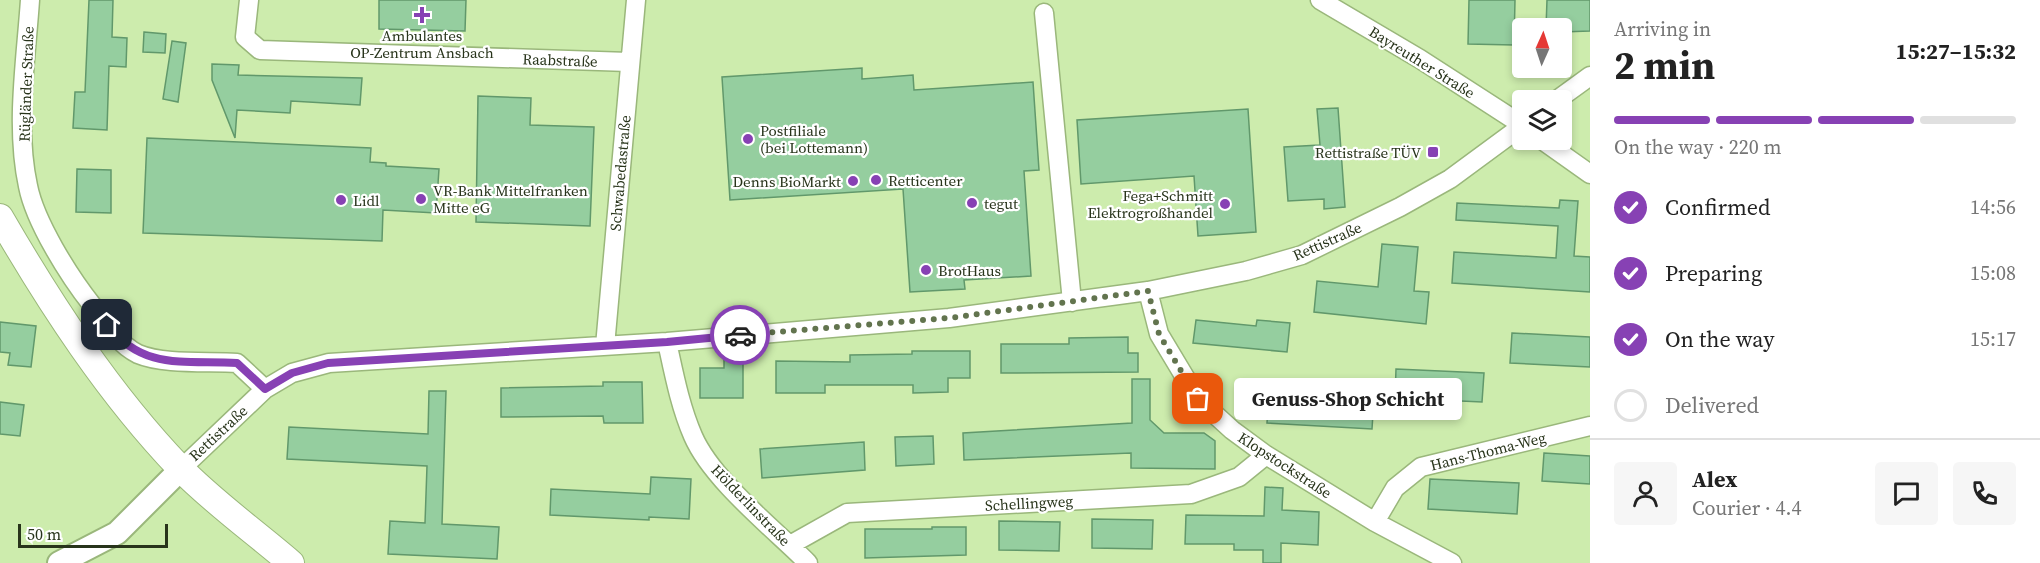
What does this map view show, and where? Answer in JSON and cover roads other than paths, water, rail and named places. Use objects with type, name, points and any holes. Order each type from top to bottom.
[{"type":"main road","points":[[0,217],[44,294],[113,388],[181,469],[291,563]]},
{"type":"street","name":"Rügländer Straße","points":[[30,0],[22,130],[28,187],[48,236],[79,289],[121,342],[138,353],[153,359],[237,363],[265,389]]},
{"type":"street","name":"Raabstraße","points":[[249,0],[245,38],[260,50],[629,62]]},
{"type":"street","name":"Schwabedastraße","points":[[605,346],[636,0]]},
{"type":"street","name":"Bayreuther Straße","points":[[1320,0],[1420,59],[1512,119]]},
{"type":"street","points":[[1044,13],[1072,302]]},
{"type":"street","points":[[1571,90],[1590,76]]},
{"type":"street","name":"Rettistraße","points":[[181,469],[265,389],[292,373],[328,363],[667,342],[949,318],[1148,291],[1246,271],[1302,255],[1400,207],[1449,179],[1512,133]]},
{"type":"street","points":[[1556,150],[1590,174]]},
{"type":"street","name":"Klopstockstraße","points":[[1148,291],[1159,334],[1198,399],[1266,455],[1375,522],[1452,563]]},
{"type":"street","name":"Hölderlinstraße","points":[[667,342],[677,389],[694,438],[715,471],[808,563]]},
{"type":"street","name":"Hans-Thoma-Weg","points":[[1375,522],[1395,488],[1421,467],[1590,426]]},
{"type":"street","name":"Schellingweg","points":[[790,545],[847,513],[1191,494],[1239,477],[1266,455]]},
{"type":"street","points":[[59,563],[117,533],[181,469]]},
{"type":"place","name":"Ambulantes OP-Zentrum Ansbach","points":[[422,15]]},
{"type":"place","name":"Postfiliale (bei Lottemann)","points":[[748,139]]},
{"type":"place","name":"Rettistraße TÜV","points":[[1433,152]]},
{"type":"place","name":"Retticenter","points":[[876,180]]},
{"type":"place","name":"Denns BioMarkt","points":[[853,181]]},
{"type":"place","name":"VR-Bank Mittelfranken Mitte eG","points":[[421,199]]},
{"type":"place","name":"Lidl","points":[[341,200]]},
{"type":"place","name":"tegut","points":[[972,203]]},
{"type":"place","name":"Fega+Schmitt Elektrogroßhandel","points":[[1225,204]]},
{"type":"place","name":"BrotHaus","points":[[926,270]]},
{"type":"place","name":"Genuss-Shop Schicht","points":[[1198,399]]}]
